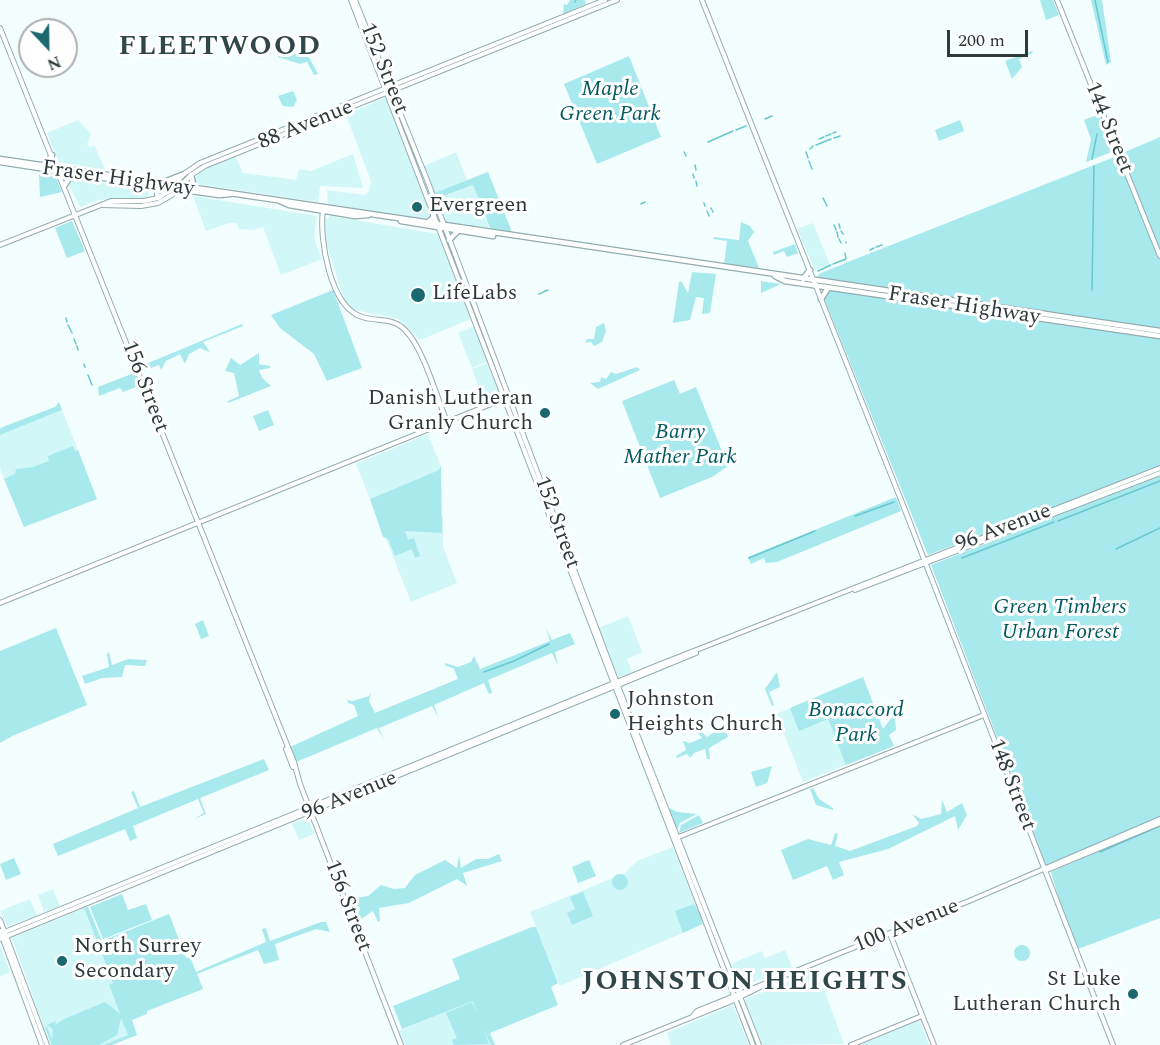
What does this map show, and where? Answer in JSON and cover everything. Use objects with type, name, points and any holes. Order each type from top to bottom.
[{"type":"main road","name":"152 Street","points":[[351,0],[389,90],[509,397],[615,685],[675,839],[737,996],[759,1045]]},
{"type":"main road","name":"152 Street","points":[[355,0],[434,212],[450,240],[504,399],[596,634]]},
{"type":"main road","name":"88 Avenue","points":[[101,205],[150,205],[166,199],[191,175],[205,166],[605,0]]},
{"type":"main road","name":"88 Avenue","points":[[0,245],[111,201],[144,201],[158,198],[177,187],[184,174],[202,162],[617,0]]},
{"type":"main road","name":"148 Street","points":[[702,0],[911,525],[1113,1045]]},
{"type":"main road","name":"144 Street","points":[[1057,0],[1160,256]]},
{"type":"main road","name":"156 Street","points":[[0,28],[286,746],[401,1045]]},
{"type":"main road","points":[[41,165],[47,163],[52,155]]},
{"type":"main road","name":"Fraser Highway","points":[[0,160],[41,165],[72,174],[156,186],[194,187],[323,209],[427,223],[477,235],[513,236]]},
{"type":"main road","name":"Fraser Highway","points":[[0,160],[57,170],[161,182],[219,195],[236,193]]},
{"type":"main road","points":[[64,186],[72,174]]},
{"type":"main road","points":[[161,182],[184,174]]},
{"type":"main road","points":[[191,175],[194,187]]},
{"type":"main road","points":[[156,186],[158,198]]},
{"type":"main road","points":[[323,209],[322,244],[340,298],[355,314],[392,321],[407,332],[416,346],[447,423]]},
{"type":"main road","points":[[427,223],[434,217],[434,212]]},
{"type":"main road","name":"Fraser Highway","points":[[393,218],[408,224],[513,236],[770,274],[803,279],[828,288],[1160,336]]},
{"type":"main road","points":[[450,240],[457,232]]},
{"type":"main road","points":[[803,279],[810,270]]},
{"type":"main road","name":"Fraser Highway","points":[[770,274],[785,281],[815,283],[1160,331]]},
{"type":"main road","points":[[821,299],[828,288]]},
{"type":"main road","points":[[0,603],[509,397]]},
{"type":"main road","name":"96 Avenue","points":[[925,562],[1160,468]]},
{"type":"main road","name":"96 Avenue","points":[[2,935],[216,851],[393,774],[538,715],[849,591],[1160,473]]},
{"type":"main road","name":"96 Avenue","points":[[2,935],[236,839],[390,781],[615,685]]},
{"type":"main road","points":[[535,721],[538,715]]},
{"type":"main road","points":[[675,839],[984,715]]},
{"type":"main road","points":[[390,781],[393,774]]},
{"type":"main road","name":"100 Avenue","points":[[623,1045],[693,1016],[697,1011],[890,934],[1160,821]]},
{"type":"main road","points":[[216,851],[236,839]]},
{"type":"main road","points":[[0,920],[2,935],[45,1045]]},
{"type":"main road","points":[[890,934],[934,1045]]},
{"type":"main road","name":"152 Street","points":[[737,996],[753,1045]]},
{"type":"main road","points":[[851,1045],[922,1016]]},
{"type":"shaded area","points":[[384,98],[387,99],[430,211],[431,215],[426,220],[328,204],[327,190],[365,195],[369,191],[371,181],[346,115]]},
{"type":"shaded area","points":[[78,120],[91,134],[87,144],[90,147],[95,146],[105,170],[59,162],[47,133]]},
{"type":"shaded area","points":[[456,152],[467,180],[434,193],[424,166]]},
{"type":"shaded area","points":[[353,154],[363,188],[320,186],[318,202],[198,184],[193,180],[202,170],[236,157],[243,173],[296,180],[299,169],[311,171]]},
{"type":"shaded area","points":[[73,178],[149,190],[148,198],[98,200],[80,207],[69,185]]},
{"type":"shaded area","points":[[473,185],[489,228],[445,222],[437,200]]},
{"type":"shaded area","points":[[193,196],[317,216],[314,239],[322,259],[281,275],[263,227],[252,230],[239,229],[237,223],[229,223],[206,231]]},
{"type":"shaded area","points":[[330,216],[438,234],[471,319],[420,340],[398,319],[355,310],[345,301],[325,238],[326,219]]},
{"type":"shaded area","points":[[813,223],[830,265],[815,270],[797,229]]},
{"type":"shaded area","points":[[475,326],[488,361],[472,368],[458,333]]},
{"type":"shaded area","points":[[487,363],[500,395],[484,402],[472,369]]},
{"type":"shaded area","points":[[62,410],[78,450],[4,479],[0,468],[0,435]]},
{"type":"shaded area","points":[[428,434],[442,469],[370,499],[356,464]]},
{"type":"shaded area","points":[[443,516],[443,547],[457,583],[411,602],[386,539]]},
{"type":"shaded area","points":[[628,616],[642,652],[627,659],[632,672],[618,677],[598,628]]},
{"type":"shaded area","points":[[860,681],[887,748],[803,782],[776,714]]},
{"type":"shaded area","points":[[308,818],[314,834],[299,840],[292,824]]},
{"type":"shaded area","points":[[673,847],[703,924],[560,986],[530,912],[625,873],[637,861]]},
{"type":"shaded area","points":[[53,889],[60,906],[44,912],[38,895]]},
{"type":"shaded area","points":[[30,899],[37,916],[7,926],[0,911]]},
{"type":"shaded area","name":"North Surrey Secondary","points":[[84,908],[113,984],[109,986],[128,1035],[103,1045],[50,1045],[12,938]]},
{"type":"shaded area","points":[[0,945],[10,972],[0,977]]},
{"type":"shaded area","points":[[785,950],[792,967],[740,987],[731,964],[762,951],[765,958]]},
{"type":"shaded area","points":[[817,970],[844,1044],[762,1045],[745,1002],[746,999]]},
{"type":"shaded area","points":[[473,1000],[491,1045],[405,1045],[399,1031]]},
{"type":"shaded area","points":[[733,1005],[749,1045],[671,1045],[667,1033]]},
{"type":"shaded area","points":[[919,1020],[929,1045],[859,1045]]},
{"type":"green space","points":[[570,0],[585,0],[586,4],[563,14],[564,4],[567,5]]},
{"type":"green space","points":[[1040,0],[1053,0],[1059,15],[1046,20]]},
{"type":"green space","points":[[1091,0],[1102,0],[1111,62],[1106,65]]},
{"type":"green space","points":[[305,50],[318,74],[314,75],[307,62],[300,64],[278,57],[280,55],[287,57]]},
{"type":"green space","points":[[1032,51],[1033,53],[1019,59],[1022,67],[1012,79],[1005,61]]},
{"type":"green space","name":"Maple Green Park","points":[[629,56],[661,137],[597,164],[564,84]]},
{"type":"green space","points":[[293,91],[297,100],[293,107],[283,106],[278,96]]},
{"type":"green space","points":[[1099,114],[1114,151],[1086,162],[1091,139],[1084,120]]},
{"type":"green space","points":[[960,120],[964,131],[939,141],[935,130]]},
{"type":"green space","points":[[1160,137],[1160,250],[1122,155]]},
{"type":"green space","points":[[1117,156],[1160,258],[1160,330],[817,278],[819,274],[853,260]]},
{"type":"green space","points":[[488,172],[512,232],[490,228],[473,185],[436,199],[434,193]]},
{"type":"green space","points":[[39,174],[55,176],[62,192],[40,197]]},
{"type":"green space","points":[[72,221],[85,251],[67,258],[55,228]]},
{"type":"green space","points":[[741,222],[750,226],[754,232],[748,241],[760,270],[724,264],[727,241],[713,239],[714,237],[739,240]]},
{"type":"green space","points":[[795,244],[798,253],[787,257],[784,251],[774,255],[773,252]]},
{"type":"green space","points":[[692,272],[716,274],[710,313],[702,314],[704,298],[696,297],[690,320],[673,323],[679,282],[681,281],[688,293]]},
{"type":"green space","points":[[761,281],[781,284],[761,293]]},
{"type":"green space","points":[[333,290],[362,368],[327,381],[314,354],[280,328],[271,315]]},
{"type":"green space","name":"Green Timbers Urban Forest","points":[[830,290],[1160,337],[1160,467],[928,555],[824,298]]},
{"type":"green space","points":[[604,323],[606,331],[602,342],[594,346],[591,342],[585,343],[587,339],[594,339],[596,327]]},
{"type":"green space","points":[[242,324],[243,326],[203,342],[210,352],[200,348],[189,354],[185,364],[180,354],[166,361],[161,370],[159,365],[143,371],[141,366]]},
{"type":"green space","points":[[259,353],[259,364],[270,366],[270,368],[259,370],[262,378],[271,386],[228,403],[239,396],[234,373],[225,371],[231,358],[240,365]]},
{"type":"green space","points":[[637,367],[640,370],[598,389],[590,383],[600,382],[601,377],[606,379],[611,372],[616,374]]},
{"type":"green space","points":[[134,373],[141,385],[123,392],[120,388],[99,396],[98,387]]},
{"type":"green space","name":"Barry Mather Park","points":[[674,380],[680,394],[696,387],[728,466],[712,477],[660,498],[622,401]]},
{"type":"green space","points":[[59,402],[62,410],[0,435],[0,428],[55,407]]},
{"type":"green space","points":[[268,410],[274,425],[259,431],[253,416]]},
{"type":"green space","points":[[73,446],[75,451],[78,450],[97,499],[24,527],[4,479],[15,474],[16,469],[33,467],[49,461],[48,456]]},
{"type":"green space","points":[[441,466],[442,533],[405,531],[408,540],[414,538],[420,556],[415,558],[412,549],[395,556],[388,539],[383,537],[370,499],[439,470]]},
{"type":"green space","name":"Green Timbers Urban Forest","points":[[1160,475],[1160,818],[1046,865],[931,565]]},
{"type":"green space","points":[[896,497],[901,511],[777,562],[766,563],[764,558],[751,564],[748,557]]},
{"type":"green space","points":[[203,620],[209,636],[201,639],[195,624]]},
{"type":"green space","points":[[56,628],[87,705],[0,743],[0,651]]},
{"type":"green space","points":[[546,628],[552,640],[570,633],[575,644],[555,652],[558,666],[552,653],[488,680],[492,693],[489,694],[484,683],[434,705],[438,717],[432,706],[379,728],[384,740],[377,728],[296,762],[290,747],[358,716],[354,705],[348,703],[347,700],[353,701],[369,696],[371,692],[369,701],[375,713],[458,679],[454,669],[445,663],[458,667],[471,662],[474,656],[480,669],[550,641]]},
{"type":"green space","points":[[109,652],[112,665],[128,659],[147,660],[145,666],[125,665],[122,677],[102,678],[85,684],[82,676],[109,667],[107,654]]},
{"type":"green space","points":[[777,672],[780,687],[769,692],[774,705],[772,706],[765,689]]},
{"type":"green space","name":"Bonaccord Park","points":[[863,677],[883,729],[892,717],[895,717],[896,730],[889,735],[894,746],[846,765],[828,719],[799,731],[790,708]]},
{"type":"green space","points":[[724,726],[728,737],[709,748],[710,759],[707,759],[705,749],[694,753],[690,758],[687,754],[677,758],[676,756],[686,750],[683,741],[690,743],[702,738],[695,729],[697,728],[707,737]]},
{"type":"green space","points":[[264,759],[269,770],[200,798],[206,814],[194,819],[204,813],[198,799],[133,826],[137,838],[130,841],[125,829],[58,856],[53,844],[138,808],[131,792],[134,791],[140,807]]},
{"type":"green space","points":[[772,766],[767,783],[756,787],[751,772]]},
{"type":"green space","points":[[813,788],[819,799],[833,810],[816,805],[810,789]]},
{"type":"green space","points":[[942,800],[947,812],[962,803],[967,815],[958,830],[955,816],[888,849],[839,862],[844,875],[833,880],[827,866],[793,880],[781,850],[808,839],[831,845],[835,833],[838,834],[835,846],[850,851],[917,826],[919,823],[912,814],[921,819],[941,814]]},
{"type":"green space","points":[[668,807],[677,812],[697,814],[680,823],[677,830]]},
{"type":"green space","points":[[699,815],[703,823],[679,833],[681,825]]},
{"type":"green space","points":[[1160,824],[1160,918],[1078,949],[1061,906],[1051,872]]},
{"type":"green space","points":[[499,854],[502,861],[463,873],[467,886],[457,879],[409,903],[379,908],[380,921],[378,922],[373,911],[358,921],[349,899],[368,896],[381,885],[394,889],[405,888],[415,875],[445,860],[457,868],[459,855],[461,868],[476,859],[488,859]]},
{"type":"green space","points":[[14,858],[21,874],[6,880],[0,864]]},
{"type":"green space","points":[[589,860],[596,876],[578,883],[572,867]]},
{"type":"green space","points":[[620,874],[628,882],[620,890],[612,882]]},
{"type":"green space","points":[[583,892],[593,916],[572,925],[567,913],[575,909],[570,897]]},
{"type":"green space","points":[[122,894],[128,910],[146,904],[152,920],[103,939],[90,907]]},
{"type":"green space","points":[[694,904],[701,915],[702,924],[683,933],[675,911]]},
{"type":"green space","points":[[88,907],[102,941],[169,914],[186,958],[190,957],[196,972],[266,942],[262,929],[266,928],[270,941],[321,922],[326,922],[330,932],[316,929],[275,944],[279,960],[264,964],[258,950],[197,974],[203,989],[147,1011],[147,1014],[132,1020],[137,1035],[112,1045],[103,1045],[128,1035],[121,1018],[117,1035],[99,1045],[52,1045],[45,1027],[52,1040],[53,1029],[47,1025],[56,1021],[55,1025],[105,1002],[120,1014],[109,985],[113,983],[84,908]]},
{"type":"green space","points":[[536,927],[558,983],[551,987],[558,1005],[490,1033],[495,1045],[491,1045],[483,1028],[489,1044],[454,1045],[452,1040],[457,1038],[446,1013],[472,1002],[478,1015],[473,1001],[402,1029],[393,1006],[460,979],[452,959]]},
{"type":"green space","points":[[1022,945],[1030,953],[1022,961],[1014,953]]},
{"type":"waterway","points":[[1095,0],[1108,62]]},
{"type":"waterway","points":[[765,119],[772,116]]},
{"type":"waterway","points":[[1101,116],[1103,120]]},
{"type":"waterway","points":[[1104,122],[1106,127]]},
{"type":"waterway","points":[[736,130],[746,126]]},
{"type":"waterway","points":[[1107,130],[1113,145]]},
{"type":"waterway","points":[[708,142],[733,131]]},
{"type":"waterway","points":[[826,136],[831,134]]},
{"type":"waterway","points":[[1092,159],[1097,134]]},
{"type":"waterway","points":[[834,138],[840,136]]},
{"type":"waterway","points":[[819,139],[824,137]]},
{"type":"waterway","points":[[816,145],[831,139]]},
{"type":"waterway","points":[[810,149],[813,146]]},
{"type":"waterway","points":[[684,152],[686,156]]},
{"type":"waterway","points":[[806,152],[808,158]]},
{"type":"waterway","points":[[809,161],[812,169]]},
{"type":"waterway","points":[[695,165],[696,170]]},
{"type":"waterway","points":[[1092,290],[1094,166]]},
{"type":"waterway","points":[[693,174],[694,178]]},
{"type":"waterway","points":[[696,181],[697,186]]},
{"type":"waterway","points":[[823,198],[827,206]]},
{"type":"waterway","points":[[641,204],[645,202]]},
{"type":"waterway","points":[[711,208],[713,212]]},
{"type":"waterway","points":[[707,211],[709,216]]},
{"type":"waterway","points":[[839,224],[840,228]]},
{"type":"waterway","points":[[834,225],[836,230]]},
{"type":"waterway","points":[[837,232],[838,237]]},
{"type":"waterway","points":[[839,239],[841,243]]},
{"type":"waterway","points":[[876,247],[882,245]]},
{"type":"waterway","points":[[870,250],[874,248]]},
{"type":"waterway","points":[[833,264],[846,259],[845,253]]},
{"type":"waterway","points":[[818,271],[831,265]]},
{"type":"waterway","points":[[543,292],[548,290]]},
{"type":"waterway","points":[[66,318],[67,322]]},
{"type":"waterway","points":[[68,325],[72,333]]},
{"type":"waterway","points":[[74,339],[76,344]]},
{"type":"waterway","points":[[77,346],[78,350]]},
{"type":"waterway","points":[[88,375],[92,385]]},
{"type":"waterway","points":[[1058,521],[1160,481]]},
{"type":"waterway","points":[[855,516],[894,502]]},
{"type":"waterway","points":[[962,558],[1054,522]]},
{"type":"waterway","points":[[1116,549],[1160,528]]},
{"type":"waterway","points":[[749,558],[815,531]]},
{"type":"waterway","points":[[484,672],[549,644]]},
{"type":"waterway","points":[[1100,852],[1160,826]]},
{"type":"place","name":"Evergreen","points":[[417,207]]},
{"type":"place","name":"LifeLabs","points":[[418,295]]},
{"type":"place","name":"Danish Lutheran Granly Church","points":[[545,413]]},
{"type":"place","name":"Johnston Heights Church","points":[[615,714]]},
{"type":"place","name":"North Surrey Secondary","points":[[62,961]]},
{"type":"place","name":"St Luke Lutheran Church","points":[[1133,994]]},
{"type":"district","name":"FLEETWOOD","points":[[220,49]]},
{"type":"district","name":"JOHNSTON HEIGHTS","points":[[745,984]]}]
